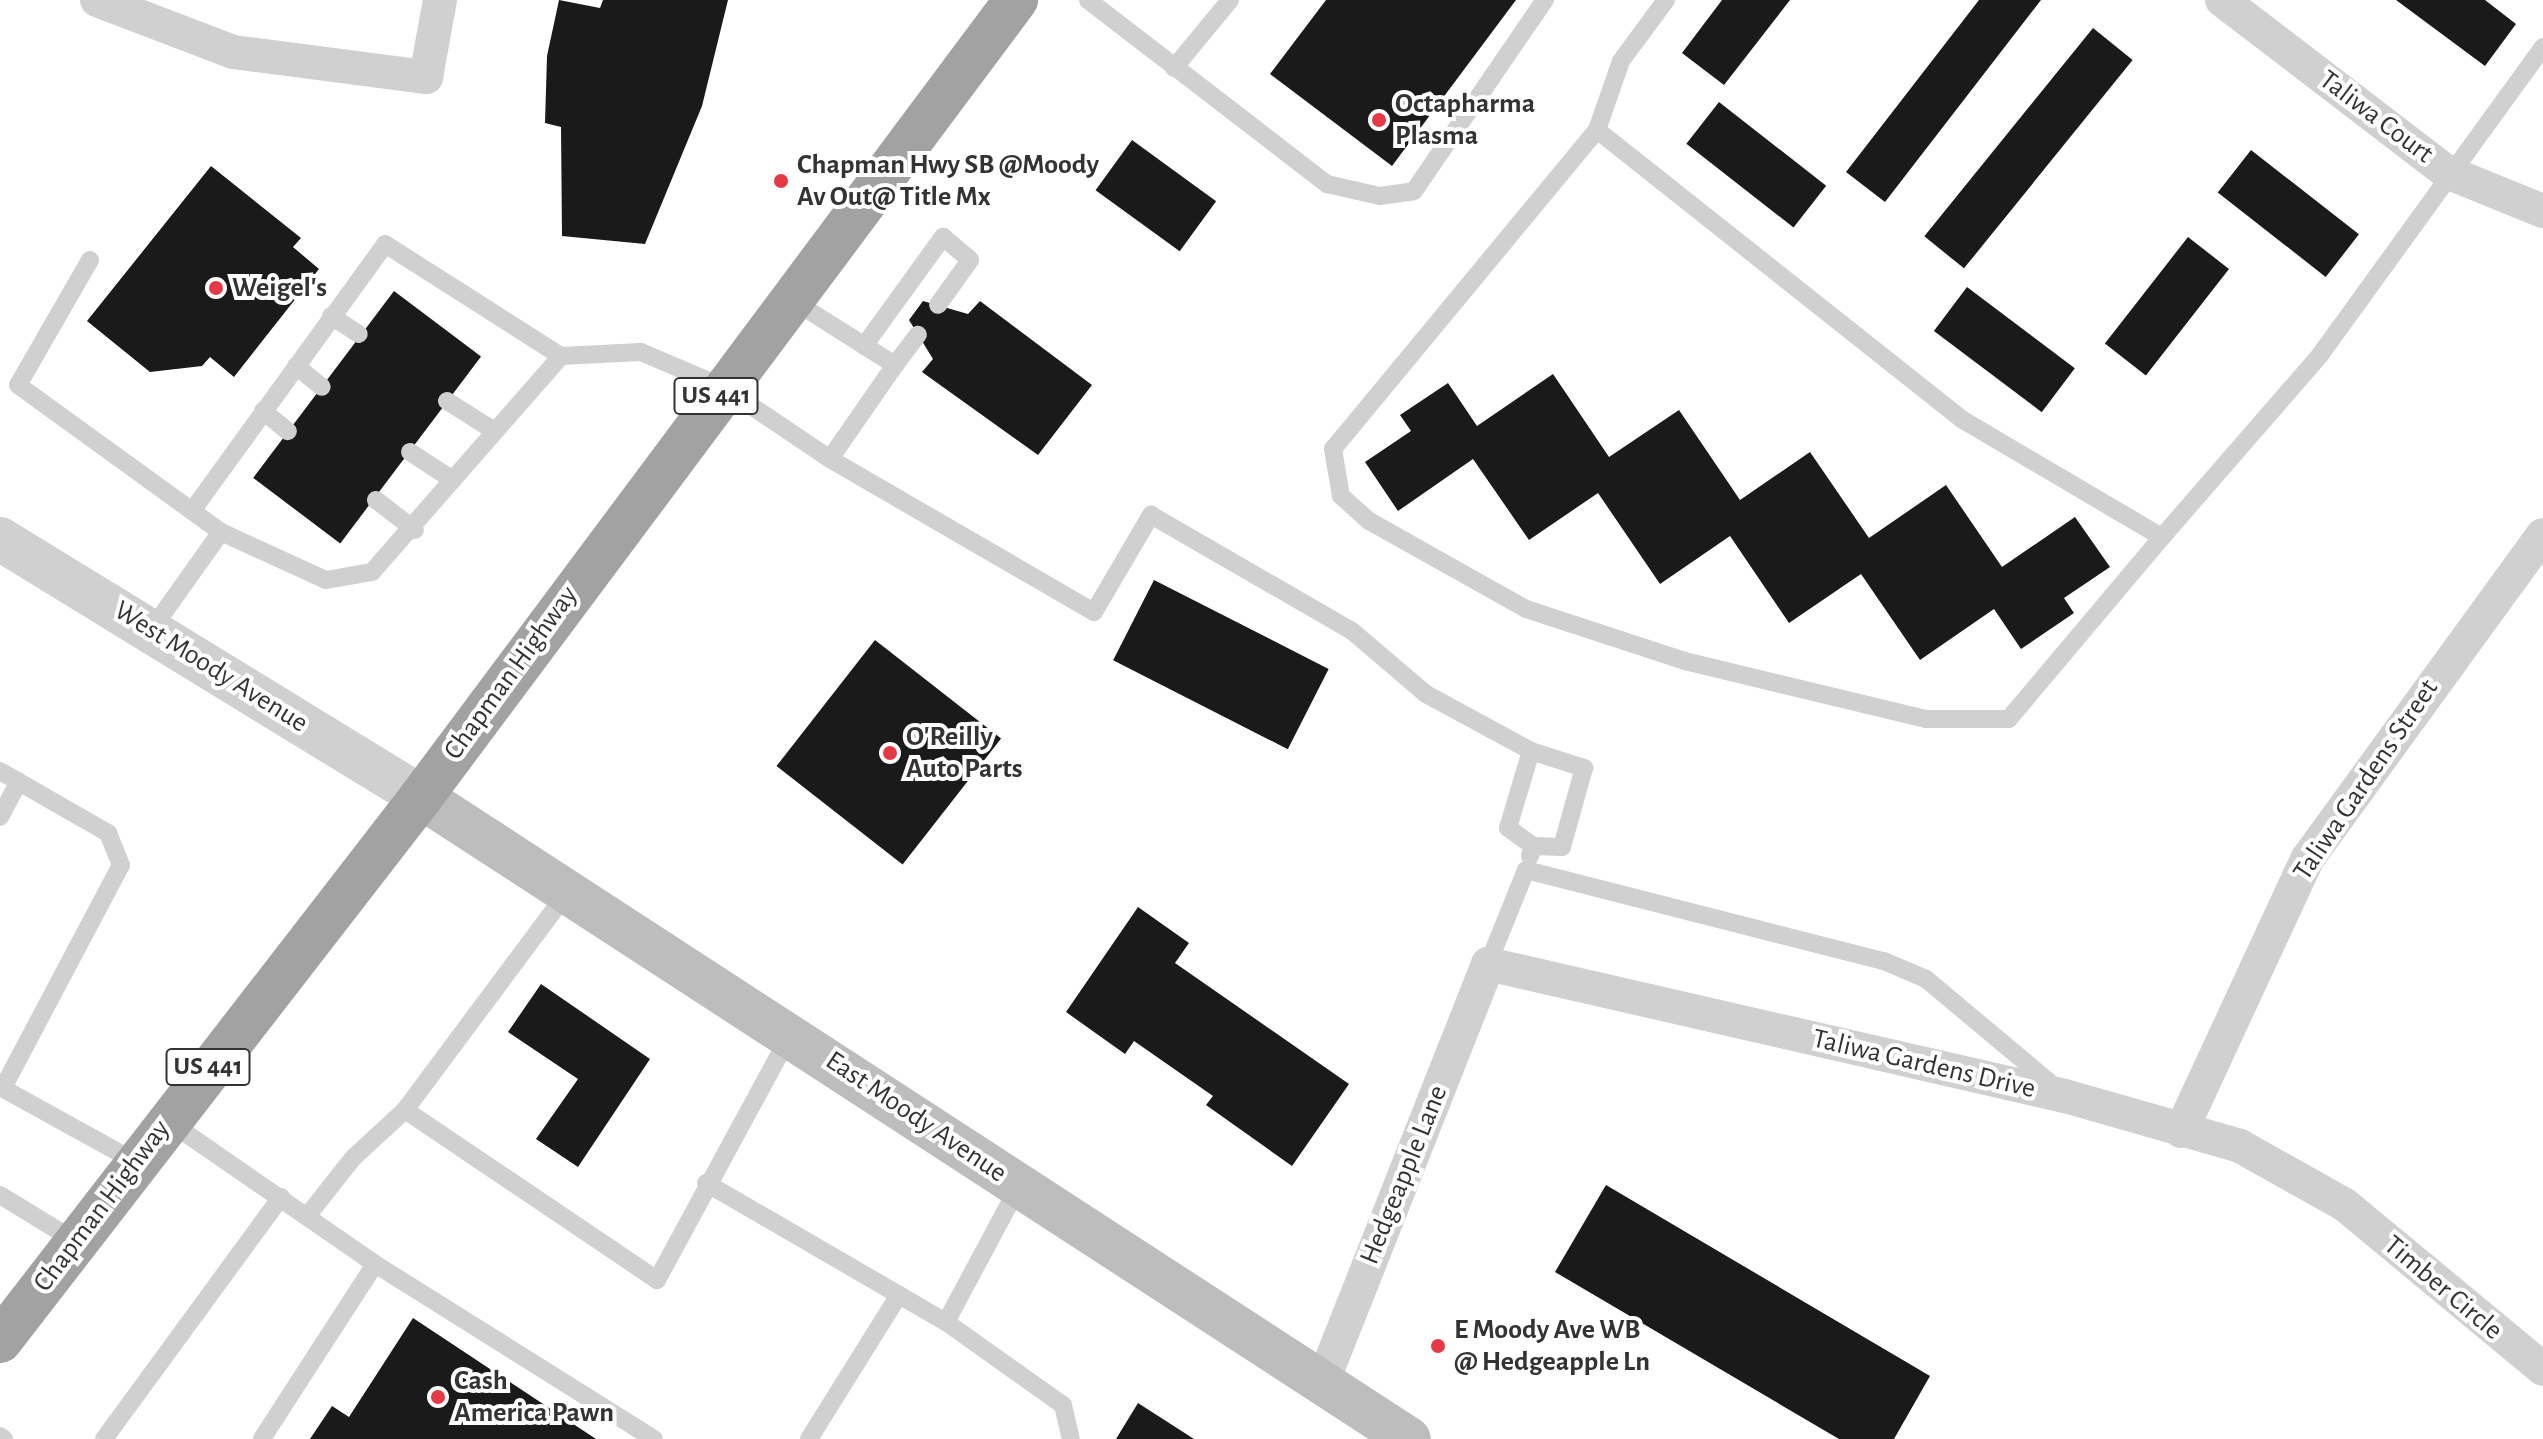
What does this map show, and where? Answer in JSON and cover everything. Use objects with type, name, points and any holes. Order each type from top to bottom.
[{"type":"highway","name":"Chapman Highway","points":[[0,1341],[134,1161],[421,797],[789,298],[1016,0]]},
{"type":"main road","name":"East Moody Avenue","points":[[421,797],[790,1035],[1321,1386],[1409,1439]]},
{"type":"street","points":[[97,0],[233,52],[426,77],[440,0]]},
{"type":"street","name":"Taliwa Court","points":[[2222,0],[2447,172],[2543,211]]},
{"type":"street","name":"Taliwa Gardens Street","points":[[2181,1131],[2308,858],[2543,535]]},
{"type":"street","name":"West Moody Avenue","points":[[0,539],[152,629],[421,797]]},
{"type":"street","name":"Taliwa Gardens Drive","points":[[1488,964],[2065,1096],[2240,1146],[2345,1205]]},
{"type":"street","name":"Hedgeapple Lane","points":[[1321,1386],[1488,964]]},
{"type":"street","name":"Timber Circle","points":[[2345,1205],[2543,1369]]},
{"type":"lane","points":[[1088,0],[1327,184],[1380,196],[1414,191],[1545,0]]},
{"type":"lane","points":[[1174,68],[1230,0]]},
{"type":"lane","points":[[1666,0],[1621,61],[1597,130],[1333,449],[1341,496],[1369,521],[1526,609],[1685,661],[1926,719],[2009,719],[2320,355],[2447,172],[2543,47]]},
{"type":"lane","points":[[1597,130],[1963,420],[2162,537]]},
{"type":"lane","points":[[864,346],[943,237],[970,260],[938,305]]},
{"type":"lane","points":[[192,511],[385,244],[561,356],[641,352],[723,387],[830,459],[1094,612],[1151,515],[1352,631],[1426,694],[1531,751],[1584,768],[1562,847],[1533,846],[1508,828],[1531,751]]},
{"type":"lane","points":[[90,260],[18,385],[221,532],[326,580],[372,572],[415,530],[493,430],[561,356]]},
{"type":"lane","points":[[789,298],[895,365]]},
{"type":"lane","points":[[331,316],[359,334]]},
{"type":"lane","points":[[830,459],[918,335]]},
{"type":"lane","points":[[296,366],[322,387]]},
{"type":"lane","points":[[447,401],[493,430]]},
{"type":"lane","points":[[263,411],[288,431]]},
{"type":"lane","points":[[410,452],[453,480]]},
{"type":"lane","points":[[376,500],[415,530]]},
{"type":"lane","points":[[152,629],[221,532]]},
{"type":"lane","points":[[0,771],[108,833],[121,865],[2,1088],[134,1161]]},
{"type":"lane","points":[[0,817],[19,782]]},
{"type":"lane","points":[[1488,964],[1533,846]]},
{"type":"lane","points":[[1526,870],[1884,961],[1926,979],[2065,1096]]},
{"type":"lane","points":[[308,1215],[353,1158],[405,1110],[568,891]]},
{"type":"lane","points":[[405,1110],[657,1280],[706,1183],[790,1035]]},
{"type":"lane","points":[[167,1120],[375,1264],[654,1439]]},
{"type":"lane","points":[[706,1183],[946,1322],[1063,1405],[1071,1439]]},
{"type":"lane","points":[[946,1322],[1019,1186]]},
{"type":"lane","points":[[0,1195],[75,1241]]},
{"type":"lane","points":[[104,1439],[281,1197]]},
{"type":"lane","points":[[262,1439],[375,1264]]},
{"type":"lane","points":[[809,1439],[899,1295]]},
{"type":"building","points":[[559,0],[600,8],[603,0],[728,0],[702,106],[645,244],[562,236],[561,127],[545,123],[547,56]]},
{"type":"building","name":"Octapharma Plasma","points":[[1326,0],[1516,0],[1392,166],[1270,74]]},
{"type":"building","points":[[1722,0],[1790,0],[1724,85],[1682,53]]},
{"type":"building","points":[[1979,0],[2041,0],[1885,202],[1846,172]]},
{"type":"building","points":[[2396,0],[2485,0],[2516,24],[2485,66]]},
{"type":"building","points":[[2093,28],[2133,60],[1964,268],[1924,236]]},
{"type":"building","points":[[1719,102],[1826,186],[1794,227],[1686,144]]},
{"type":"building","points":[[1132,140],[1216,201],[1180,251],[1096,190]]},
{"type":"building","points":[[2251,150],[2359,234],[2326,277],[2218,193]]},
{"type":"building","points":[[211,166],[301,238],[293,247],[319,269],[234,377],[210,357],[202,366],[150,372],[87,321]]},
{"type":"building","points":[[2188,237],[2229,269],[2146,375],[2105,343]]},
{"type":"building","points":[[1967,287],[2075,368],[2042,412],[1934,331]]},
{"type":"building","points":[[394,291],[481,357],[340,543],[253,478]]},
{"type":"building","points":[[923,301],[968,314],[980,301],[1092,385],[1038,455],[922,372],[933,359],[909,320]]},
{"type":"building","points":[[1553,374],[1609,457],[1679,410],[1740,500],[1810,452],[1869,538],[1946,485],[2002,567],[2075,517],[2110,567],[2064,598],[2074,613],[2021,649],[1994,609],[1920,660],[1861,574],[1789,623],[1730,536],[1660,584],[1598,493],[1529,540],[1473,459],[1398,511],[1365,462],[1411,431],[1400,415],[1448,383],[1477,426]]},
{"type":"building","points":[[1154,580],[1329,669],[1288,749],[1113,660]]},
{"type":"building","name":"O'Reilly Auto Parts","points":[[875,640],[1001,739],[903,865],[776,766]]},
{"type":"building","points":[[1138,907],[1189,943],[1175,963],[1349,1084],[1292,1166],[1206,1105],[1213,1096],[1134,1041],[1125,1054],[1066,1012]]},
{"type":"building","points":[[541,984],[650,1059],[578,1167],[536,1139],[578,1079],[508,1032]]},
{"type":"building","points":[[1606,1185],[1930,1376],[1894,1439],[1839,1439],[1555,1272]]},
{"type":"building","points":[[413,1318],[596,1439],[310,1439],[332,1406],[349,1417]]},
{"type":"building","points":[[1138,1403],[1194,1439],[1116,1439]]},
{"type":"place","name":"Octapharma Plasma","points":[[1379,120]]},
{"type":"place","name":"Chapman Hwy SB @Moody Av Out@ Title Mx","points":[[781,181]]},
{"type":"place","name":"Weigel's","points":[[216,288]]},
{"type":"place","name":"O'Reilly Auto Parts","points":[[890,753]]},
{"type":"place","name":"E Moody Ave WB @ Hedgeapple Ln","points":[[1438,1346]]},
{"type":"place","name":"Cash America Pawn","points":[[438,1397]]}]
